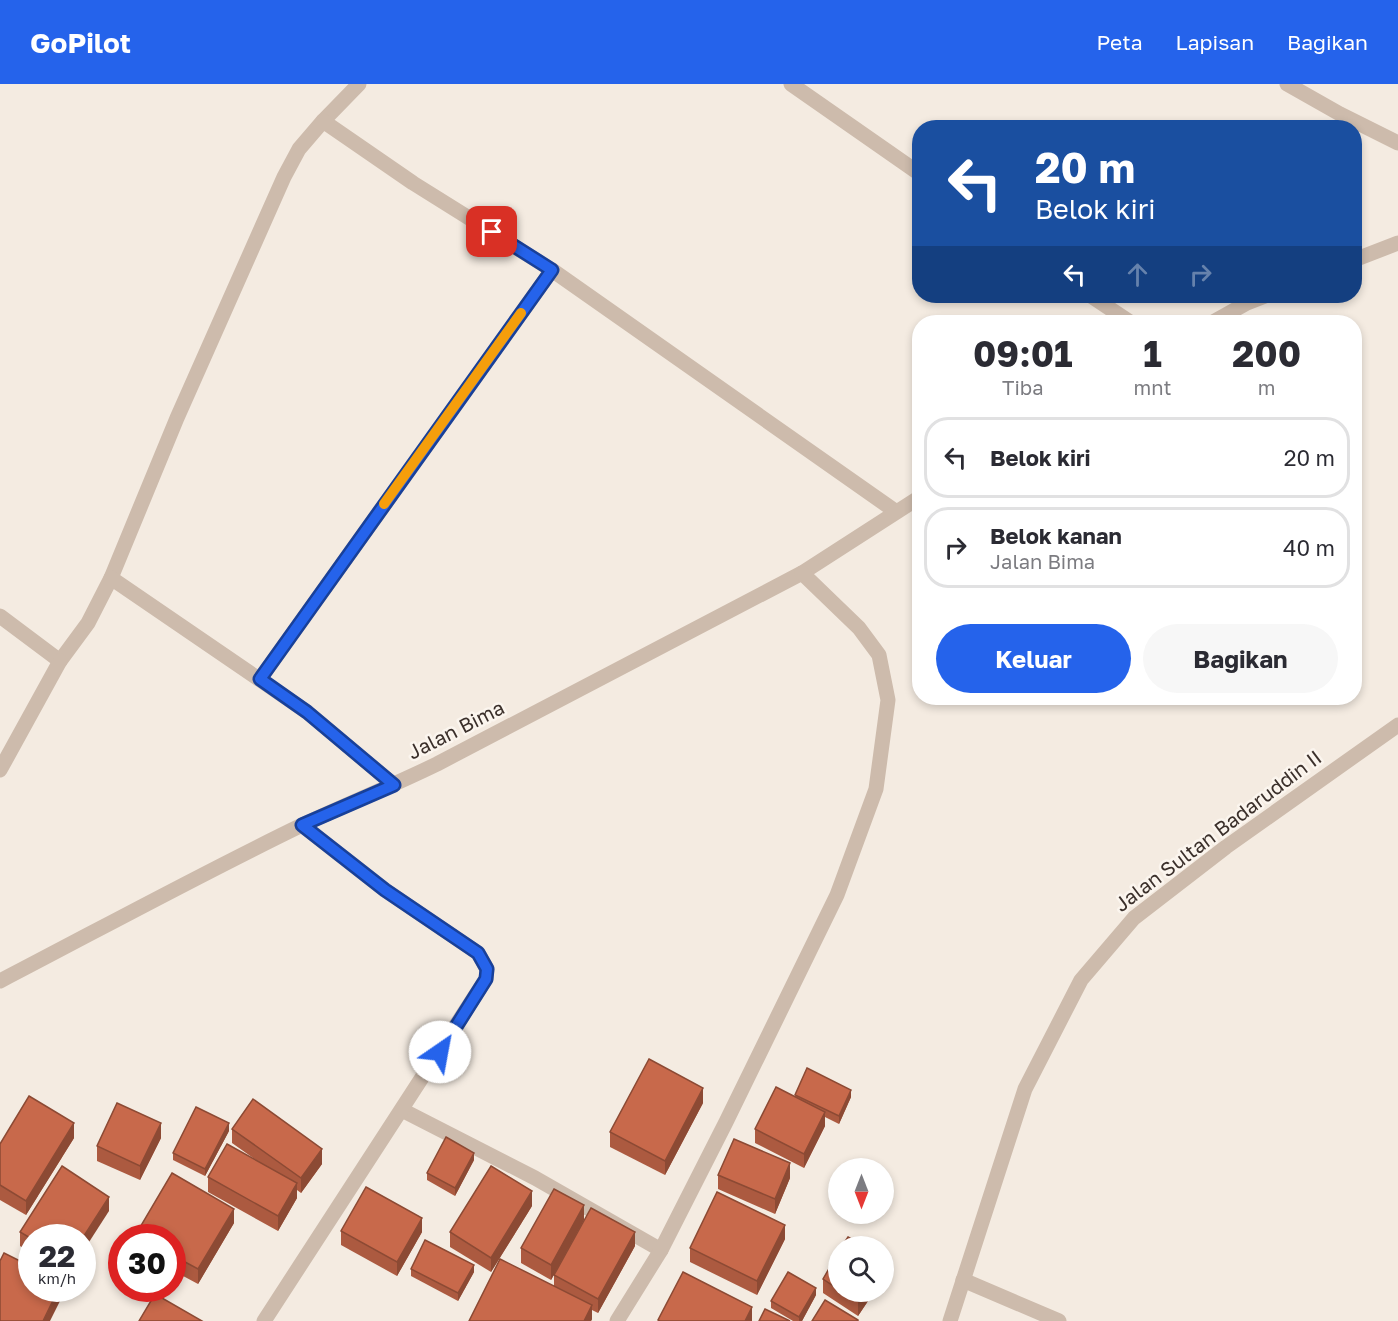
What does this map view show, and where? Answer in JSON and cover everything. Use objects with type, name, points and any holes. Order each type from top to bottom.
[{"type":"street","points":[[0,770],[60,661],[88,623],[111,578],[177,417],[284,177],[299,149],[359,84]]},
{"type":"street","points":[[791,84],[912,168]]},
{"type":"street","points":[[1287,84],[1352,120]]},
{"type":"street","points":[[324,120],[413,183],[552,270],[895,511]]},
{"type":"street","points":[[1362,125],[1398,143]]},
{"type":"street","points":[[1362,257],[1398,243]]},
{"type":"street","points":[[260,679],[552,270]]},
{"type":"street","points":[[1102,303],[1120,315]]},
{"type":"street","points":[[1226,315],[1247,303]]},
{"type":"street","name":"Jalan Bima","points":[[0,981],[302,825],[394,785],[802,573],[912,501]]},
{"type":"street","points":[[617,1321],[661,1250],[837,895],[876,789],[888,700],[879,655],[859,628],[802,573]]},
{"type":"street","points":[[111,578],[307,712],[394,785]]},
{"type":"street","points":[[0,616],[60,661]]},
{"type":"street","name":"Jalan Sultan Badaruddin II","points":[[950,1321],[1025,1089],[1081,980],[1134,918],[1226,847],[1398,725]]},
{"type":"street","points":[[264,1321],[486,979],[486,965],[478,953],[385,890],[302,825]]},
{"type":"street","points":[[402,1110],[535,1178],[661,1250]]},
{"type":"street","points":[[963,1280],[1059,1321]]},
{"type":"building","points":[[649,1059],[703,1088],[665,1161],[610,1132]]},
{"type":"building","points":[[807,1068],[851,1090],[839,1116],[795,1095]]},
{"type":"building","points":[[776,1087],[825,1112],[804,1154],[755,1129]]},
{"type":"building","points":[[29,1096],[74,1123],[26,1201],[0,1185],[0,1144]]},
{"type":"building","points":[[253,1099],[322,1149],[301,1178],[232,1129]]},
{"type":"building","points":[[117,1103],[161,1123],[140,1166],[97,1146]]},
{"type":"building","points":[[196,1107],[229,1123],[205,1169],[173,1153]]},
{"type":"building","points":[[446,1137],[474,1153],[455,1188],[427,1173]]},
{"type":"building","points":[[734,1139],[790,1163],[775,1199],[718,1175]]},
{"type":"building","points":[[227,1144],[297,1183],[278,1216],[208,1177]]},
{"type":"building","points":[[62,1166],[109,1197],[92,1224],[25,1224]]},
{"type":"building","points":[[491,1166],[532,1191],[491,1258],[450,1232]]},
{"type":"building","points":[[172,1173],[234,1209],[198,1269],[186,1263],[186,1224],[142,1224]]},
{"type":"building","points":[[366,1187],[422,1218],[397,1262],[341,1231]]},
{"type":"building","points":[[554,1189],[584,1205],[551,1265],[521,1248]]},
{"type":"building","points":[[717,1192],[785,1225],[757,1281],[690,1248]]},
{"type":"building","points":[[591,1208],[635,1232],[598,1299],[554,1275]]},
{"type":"building","points":[[425,1240],[474,1265],[458,1293],[411,1269]]},
{"type":"building","points":[[4,1253],[18,1260],[18,1302],[52,1302],[43,1321],[0,1321],[0,1261]]},
{"type":"building","points":[[500,1259],[592,1305],[584,1321],[469,1321]]},
{"type":"building","points":[[828,1270],[828,1282],[823,1279]]},
{"type":"building","points":[[683,1272],[752,1307],[745,1321],[658,1320]]},
{"type":"building","points":[[788,1272],[816,1288],[799,1317],[771,1301]]},
{"type":"building","points":[[825,1300],[858,1320],[858,1321],[812,1321]]},
{"type":"building","points":[[150,1302],[169,1302],[202,1321],[139,1321]]},
{"type":"building","points":[[765,1309],[790,1321],[759,1321]]},
{"type":"slow traffic","points":[[384,504],[521,313]]},
{"type":"route","points":[[440,1052],[486,979],[486,965],[478,953],[385,890],[302,825],[394,785],[307,712],[260,679],[552,270],[492,232]]}]
